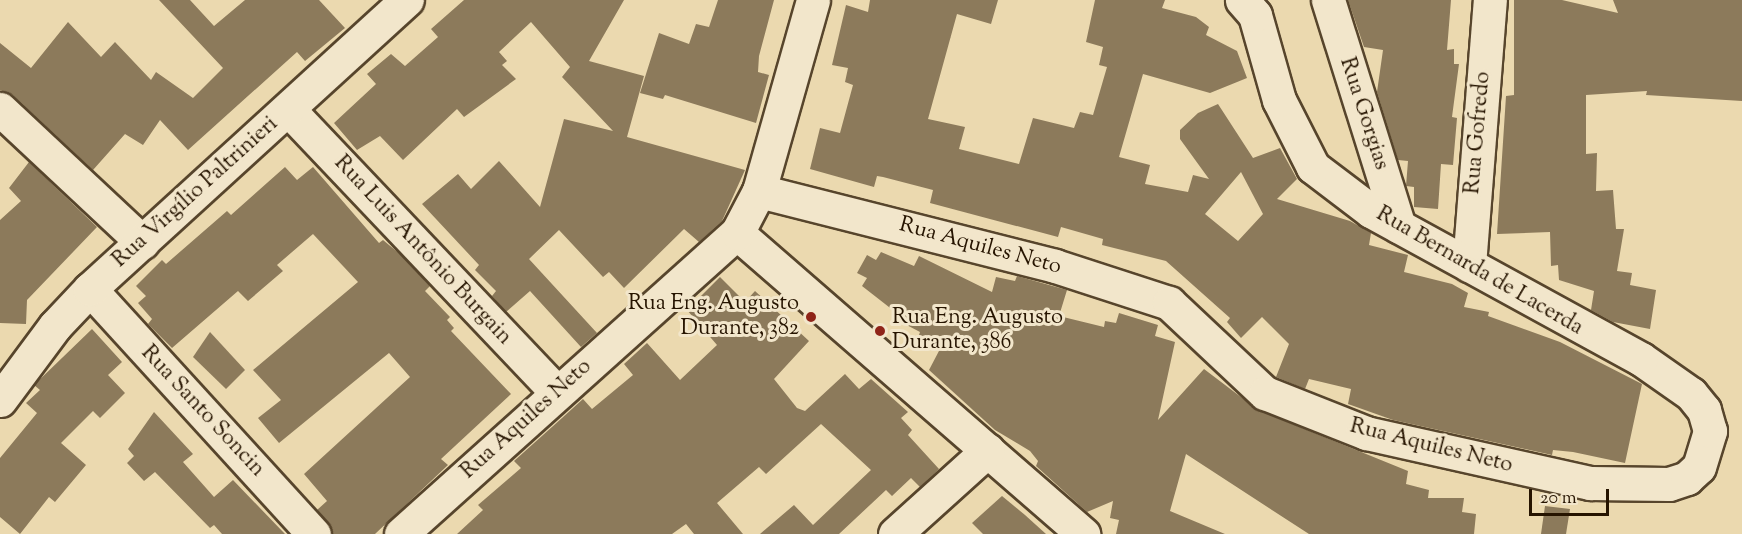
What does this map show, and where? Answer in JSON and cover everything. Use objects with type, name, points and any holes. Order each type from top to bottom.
[{"type":"street","name":"Rua Virgílio Paltrinieri","points":[[0,400],[56,326],[90,289],[407,0]]},
{"type":"street","points":[[759,191],[813,0]]},
{"type":"street","name":"Rua Bernarda de Lacerda","points":[[1242,0],[1255,15],[1279,100],[1313,167],[1342,193],[1641,359],[1697,400],[1710,431],[1706,454],[1686,478],[1650,487]]},
{"type":"street","name":"Rua Gorgias","points":[[1328,0],[1400,226]]},
{"type":"street","name":"Rua Gofredo","points":[[1468,265],[1490,0]]},
{"type":"street","points":[[0,109],[142,242]]},
{"type":"street","name":"Rua Luis Antônio Burgain","points":[[288,109],[557,392]]},
{"type":"street","name":"Rua Aquiles Neto","points":[[401,534],[737,233],[759,191],[1055,266],[1168,303],[1265,393],[1366,433],[1552,477],[1650,487]]},
{"type":"street","points":[[737,233],[1083,534]]},
{"type":"street","name":"Rua Santo Soncin","points":[[90,289],[314,534]]},
{"type":"street","points":[[895,534],[988,450]]},
{"type":"building","points":[[159,0],[190,0],[214,26],[245,0],[319,0],[345,28],[305,61],[297,52],[188,150],[160,120],[143,145],[125,134],[93,170],[13,95],[0,90],[0,43],[31,68],[68,22],[101,57],[115,42],[151,80],[156,72],[193,98],[223,68]]},
{"type":"building","points":[[464,0],[624,0],[589,61],[644,76],[627,137],[745,170],[722,221],[699,242],[684,229],[624,288],[609,272],[603,277],[559,230],[529,259],[597,333],[581,347],[530,291],[506,312],[492,296],[496,291],[475,270],[479,265],[422,204],[458,174],[471,189],[499,161],[540,207],[564,119],[613,131],[562,77],[570,67],[531,22],[499,52],[507,61],[502,65],[516,79],[464,117],[457,109],[403,160],[380,136],[357,150],[334,123],[376,84],[367,74],[391,54],[405,66],[438,37],[431,29]]},
{"type":"building","points":[[718,0],[774,0],[759,56],[758,72],[769,75],[756,123],[665,95],[663,99],[640,93],[659,33],[689,44],[696,24],[709,27]]},
{"type":"building","points":[[870,0],[998,0],[991,24],[957,14],[928,119],[965,127],[959,149],[1019,164],[1033,118],[1074,128],[1080,112],[1093,115],[1107,67],[1099,65],[1103,47],[1086,42],[1095,0],[1165,0],[1162,8],[1196,17],[1209,27],[1206,35],[1237,51],[1247,78],[1210,93],[1143,74],[1119,157],[1150,165],[1145,184],[1188,192],[1193,175],[1209,179],[1180,139],[1180,130],[1198,113],[1218,104],[1253,158],[1280,148],[1297,179],[1277,199],[1350,221],[1371,233],[1369,245],[1408,255],[1404,272],[1452,284],[1468,293],[1464,307],[1489,312],[1488,316],[1560,342],[1642,384],[1625,463],[1573,452],[1553,450],[1552,455],[1393,420],[1348,404],[1351,389],[1309,379],[1305,389],[1276,377],[1289,344],[1262,317],[1241,338],[1227,322],[1230,318],[1166,261],[1102,245],[1103,239],[1061,227],[1058,237],[930,203],[933,190],[883,177],[877,176],[874,187],[810,169],[820,128],[840,133],[853,85],[845,82],[848,68],[832,65],[846,5],[868,12]],"holes":[[[1241,172],[1263,214],[1238,241],[1205,214]]]},
{"type":"building","points":[[1348,0],[1451,0],[1447,50],[1454,49],[1454,64],[1459,64],[1452,117],[1457,118],[1453,165],[1441,164],[1438,209],[1414,207],[1414,187],[1406,186],[1408,161],[1398,160],[1377,92],[1383,50],[1364,47]]},
{"type":"building","points":[[1514,0],[1562,0],[1618,13],[1613,0],[1742,0],[1742,101],[1646,95],[1647,91],[1586,95],[1586,154],[1597,153],[1596,191],[1613,190],[1616,229],[1624,229],[1617,271],[1632,273],[1630,285],[1656,290],[1650,329],[1613,322],[1591,310],[1594,291],[1559,280],[1558,265],[1551,266],[1550,232],[1497,234],[1506,96],[1514,95]]},
{"type":"building","points":[[29,162],[97,227],[27,300],[26,324],[0,323],[0,220],[21,201],[9,188]]},
{"type":"building","points":[[285,167],[297,180],[313,167],[379,243],[383,240],[401,255],[430,286],[425,291],[450,317],[447,320],[454,328],[451,331],[511,394],[441,459],[448,465],[375,534],[332,534],[317,510],[327,501],[304,474],[410,377],[389,353],[279,443],[258,418],[281,400],[253,370],[358,282],[313,234],[277,265],[283,271],[248,301],[238,291],[172,348],[148,324],[152,319],[138,303],[146,296],[136,286],[162,260],[166,264],[227,211],[231,215]]},
{"type":"building","points":[[881,252],[914,266],[919,256],[992,292],[996,277],[1015,281],[1017,276],[1067,290],[1059,316],[1104,327],[1105,321],[1116,323],[1119,313],[1158,325],[1155,336],[1175,342],[1158,420],[1204,369],[1258,410],[1408,471],[1406,484],[1429,490],[1428,498],[1464,498],[1462,512],[1476,514],[1474,534],[1309,534],[1186,454],[1170,511],[1225,534],[1116,534],[1119,520],[1110,518],[1113,501],[1087,512],[1036,466],[1038,461],[1030,451],[995,430],[929,370],[940,349],[918,338],[920,332],[901,322],[903,318],[862,286],[867,278],[857,273],[867,255],[876,260]]},
{"type":"building","points":[[720,277],[745,302],[755,291],[809,341],[774,379],[797,408],[805,411],[845,374],[859,389],[871,379],[908,412],[901,418],[912,430],[908,435],[939,469],[920,487],[911,478],[892,496],[886,490],[839,534],[760,534],[794,505],[813,525],[871,470],[821,424],[766,474],[759,467],[717,503],[743,534],[694,534],[686,524],[672,534],[457,534],[483,510],[478,505],[521,468],[514,461],[583,399],[592,409],[633,375],[624,364],[647,343],[680,380],[717,345],[687,310]]},
{"type":"building","points":[[92,329],[122,362],[108,375],[125,393],[100,418],[93,411],[61,443],[86,465],[55,502],[49,497],[20,534],[0,517],[0,458],[37,413],[26,403],[40,390],[34,385]]},
{"type":"building","points":[[210,332],[245,370],[226,389],[193,357]]},
{"type":"building","points":[[154,412],[193,454],[183,462],[214,497],[233,480],[285,534],[222,534],[214,525],[210,528],[155,472],[144,481],[127,463],[134,456],[128,449]]},
{"type":"building","points":[[1002,496],[1046,534],[983,534],[972,523]]},
{"type":"building","points":[[1545,506],[1570,509],[1566,534],[1541,534]]},
{"type":"place","name":"Rua Eng. Augusto Durante, 382","points":[[811,317]]},
{"type":"place","name":"Rua Eng. Augusto Durante, 386","points":[[880,331]]}]
